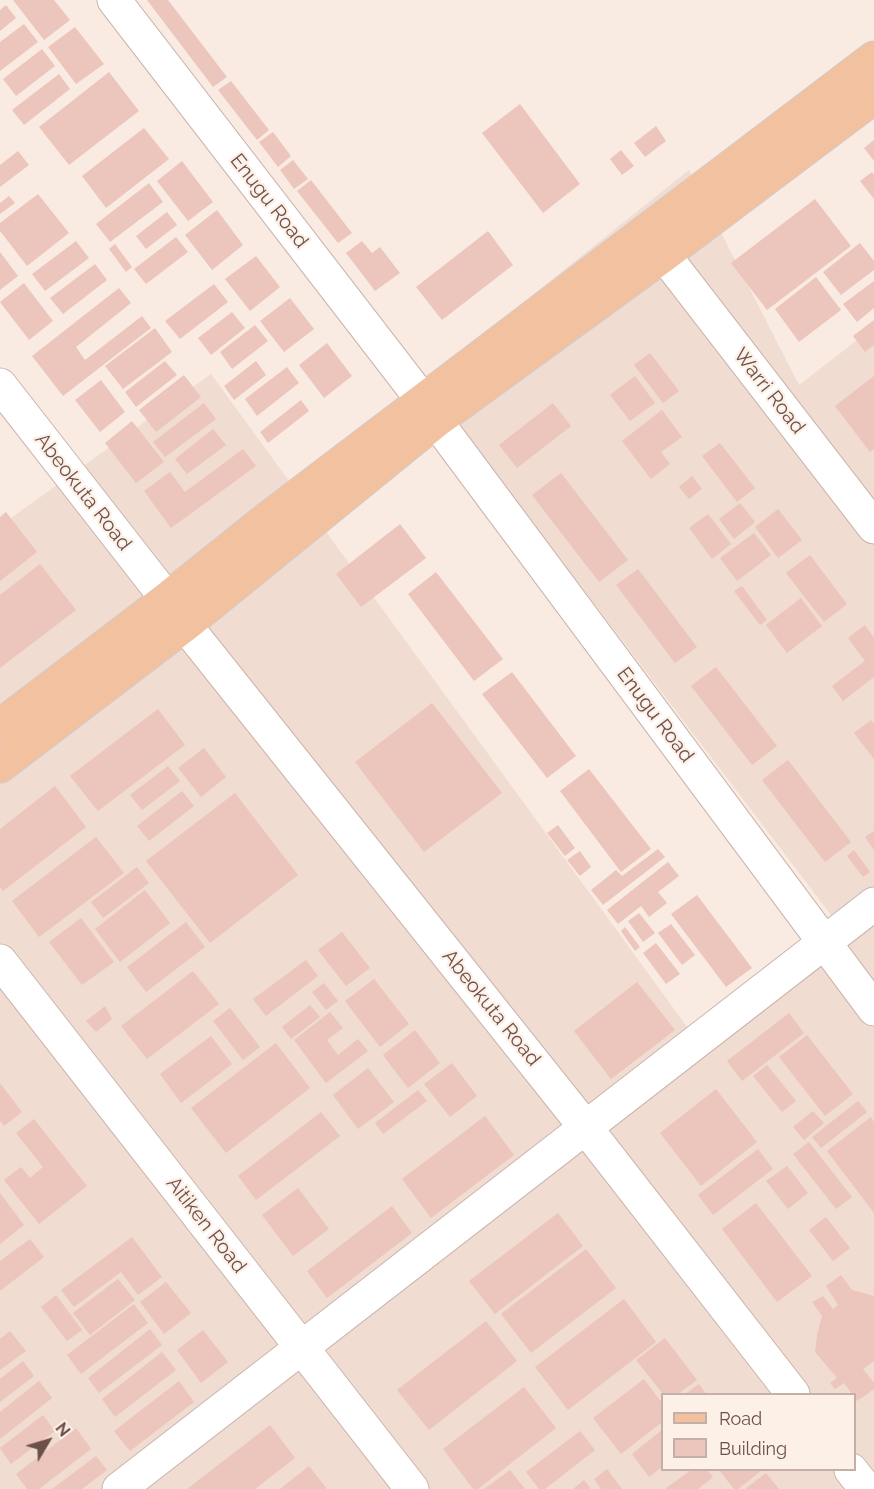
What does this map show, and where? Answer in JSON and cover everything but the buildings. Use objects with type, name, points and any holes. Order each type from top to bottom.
[{"type":"main road","points":[[0,766],[176,612],[874,58]]},
{"type":"main road","points":[[430,411],[664,255],[874,96]]},
{"type":"main road","points":[[0,726],[176,612]]},
{"type":"street","name":"Enugu Road","points":[[114,0],[430,411],[874,1009]]},
{"type":"street","name":"Warri Road","points":[[664,255],[874,527]]},
{"type":"street","name":"Abeokuta Road","points":[[0,385],[176,612],[586,1128],[791,1393]]},
{"type":"street","points":[[119,1489],[874,904]]},
{"type":"street","name":"Aitiken Road","points":[[0,961],[412,1489]]},
{"type":"street","points":[[852,1471],[866,1489]]},
{"type":"shaded area","points":[[689,170],[799,385],[874,327],[874,1489],[0,1489],[0,526],[211,374],[704,1050],[847,936],[425,381]]}]
